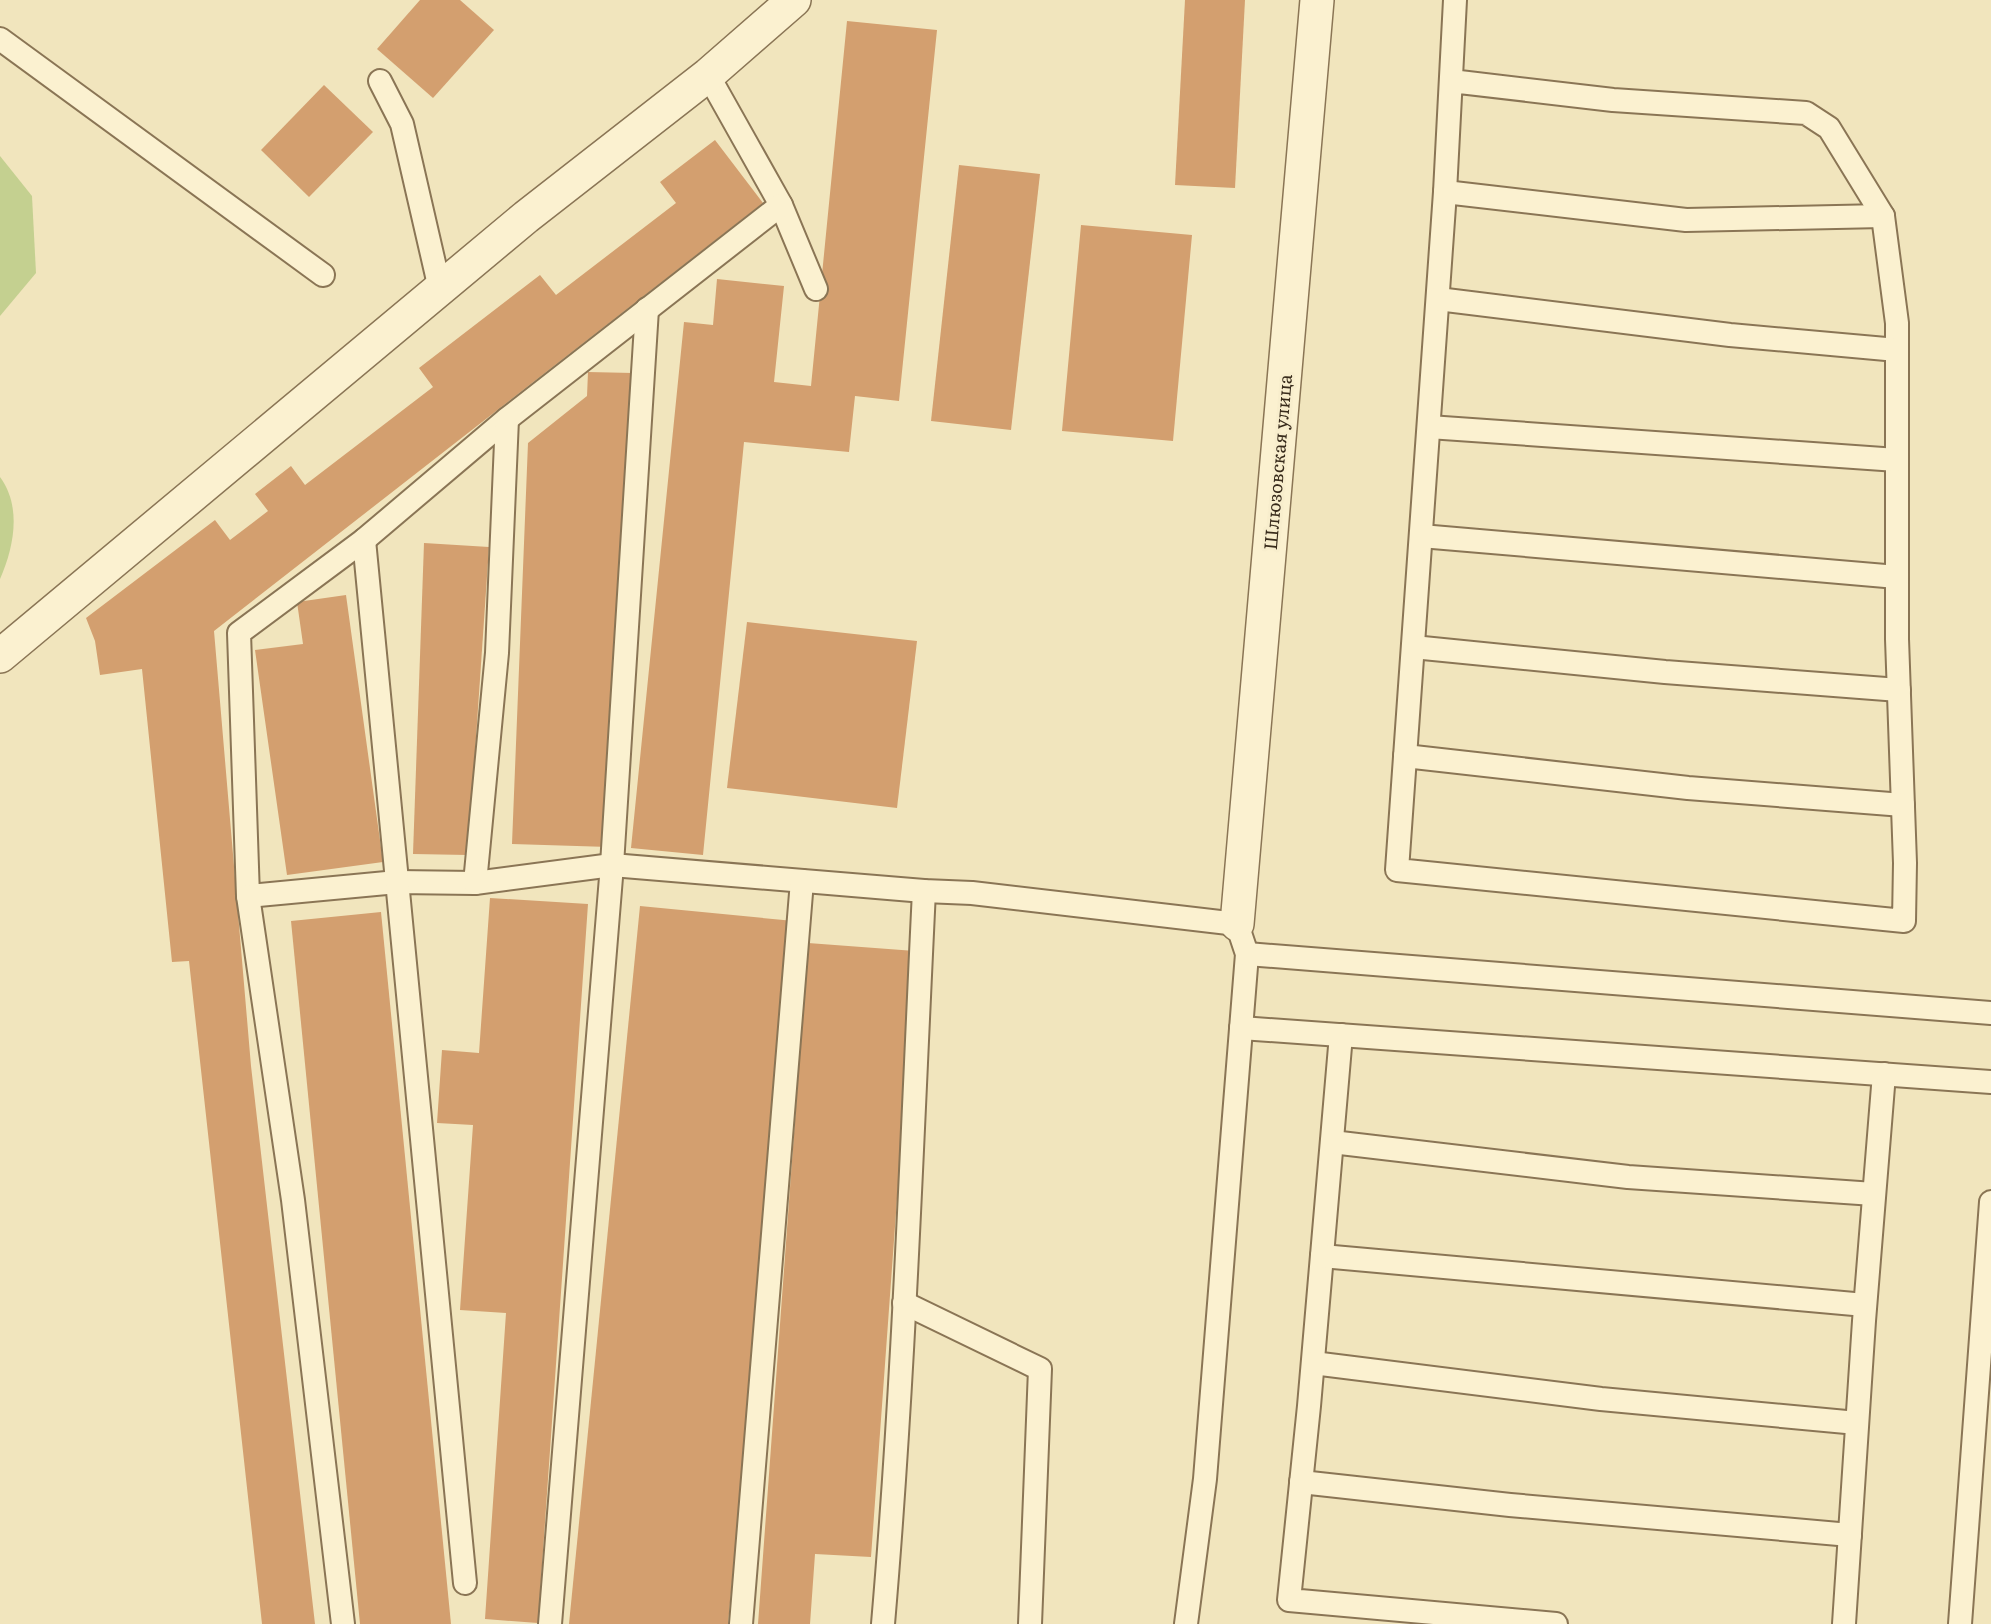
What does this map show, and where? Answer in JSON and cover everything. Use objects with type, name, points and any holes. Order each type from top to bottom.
[{"type":"street","points":[[0,656],[440,288],[526,217],[708,75],[794,0]]},
{"type":"street","name":"Шлюзовская улица","points":[[1242,939],[1317,0]]},
{"type":"lane","points":[[1451,81],[1613,100],[1806,113],[1830,128],[1883,216],[1897,323],[1897,577],[1905,921],[1397,870],[1438,299],[1455,0]]},
{"type":"lane","points":[[0,39],[323,275]]},
{"type":"lane","points":[[708,75],[781,205],[816,289]]},
{"type":"lane","points":[[380,81],[402,124],[440,288]]},
{"type":"lane","points":[[1445,192],[1686,220],[1883,216]]},
{"type":"lane","points":[[343,1624],[293,1200],[248,896],[238,633],[364,540],[507,419],[781,205]]},
{"type":"lane","points":[[1438,299],[1730,335],[1897,350]]},
{"type":"lane","points":[[550,1624],[612,865],[647,309]]},
{"type":"lane","points":[[475,884],[496,653],[507,419]]},
{"type":"lane","points":[[1429,427],[1897,460]]},
{"type":"lane","points":[[1421,536],[1897,577]]},
{"type":"lane","points":[[364,540],[465,1583]]},
{"type":"lane","points":[[1413,647],[1665,672],[1899,690]]},
{"type":"lane","points":[[1405,756],[1688,788],[1903,805]]},
{"type":"lane","points":[[248,896],[397,882],[475,884],[612,865],[972,893],[1242,939],[1991,1013]]},
{"type":"lane","points":[[741,1624],[802,880]]},
{"type":"lane","points":[[882,1624],[890,1542],[904,1303],[924,891]]},
{"type":"lane","points":[[1186,1624],[1205,1479],[1241,1028],[1242,939]]},
{"type":"lane","points":[[1241,1028],[1991,1082]]},
{"type":"lane","points":[[1341,1035],[1313,1363],[1289,1600],[1556,1624]]},
{"type":"lane","points":[[1844,1624],[1865,1305],[1884,1074]]},
{"type":"lane","points":[[1332,1142],[1628,1177],[1874,1194]]},
{"type":"lane","points":[[1960,1624],[1991,1202]]},
{"type":"lane","points":[[1322,1256],[1865,1305]]},
{"type":"lane","points":[[904,1303],[1040,1369],[1030,1624]]},
{"type":"lane","points":[[1313,1363],[1601,1399],[1857,1423]]},
{"type":"lane","points":[[1301,1482],[1510,1505],[1850,1535]]},
{"type":"green space","points":[[0,156],[32,196],[36,273],[0,316]]},
{"type":"green space","points":[[0,477],[11,501],[14,527],[9,554],[0,579]]},
{"type":"building","points":[[420,0],[460,0],[494,30],[433,98],[377,49]]},
{"type":"building","points":[[1185,0],[1245,0],[1235,188],[1175,185]]},
{"type":"building","points":[[847,21],[937,30],[899,401],[855,396],[849,452],[744,442],[703,855],[631,848],[684,322],[713,325],[717,279],[784,286],[774,382],[811,386]]},
{"type":"building","points":[[324,85],[373,132],[309,197],[261,150]]},
{"type":"building","points":[[715,140],[763,203],[214,631],[251,1066],[315,1624],[262,1624],[189,961],[172,962],[142,669],[100,675],[95,641],[86,618],[215,520],[230,540],[268,511],[255,494],[291,466],[305,485],[433,387],[419,368],[540,275],[556,295],[676,203],[660,182]]},
{"type":"building","points":[[959,165],[1040,174],[1011,430],[931,421]]},
{"type":"building","points":[[1081,225],[1192,235],[1173,441],[1062,431]]},
{"type":"building","points":[[588,372],[633,373],[609,847],[512,844],[528,443],[587,396]]},
{"type":"building","points":[[424,543],[489,547],[468,855],[413,854]]},
{"type":"building","points":[[346,595],[383,862],[287,875],[255,650],[303,644],[297,602]]},
{"type":"building","points":[[747,622],[917,641],[897,808],[727,788]]},
{"type":"building","points":[[490,898],[588,904],[538,1623],[485,1619],[506,1313],[460,1310],[473,1125],[437,1123],[442,1050],[479,1053]]},
{"type":"building","points":[[640,906],[794,921],[728,1624],[569,1624]]},
{"type":"building","points":[[381,912],[451,1624],[360,1624],[291,921]]},
{"type":"building","points":[[808,943],[915,951],[871,1557],[815,1554],[810,1624],[758,1624]]}]
